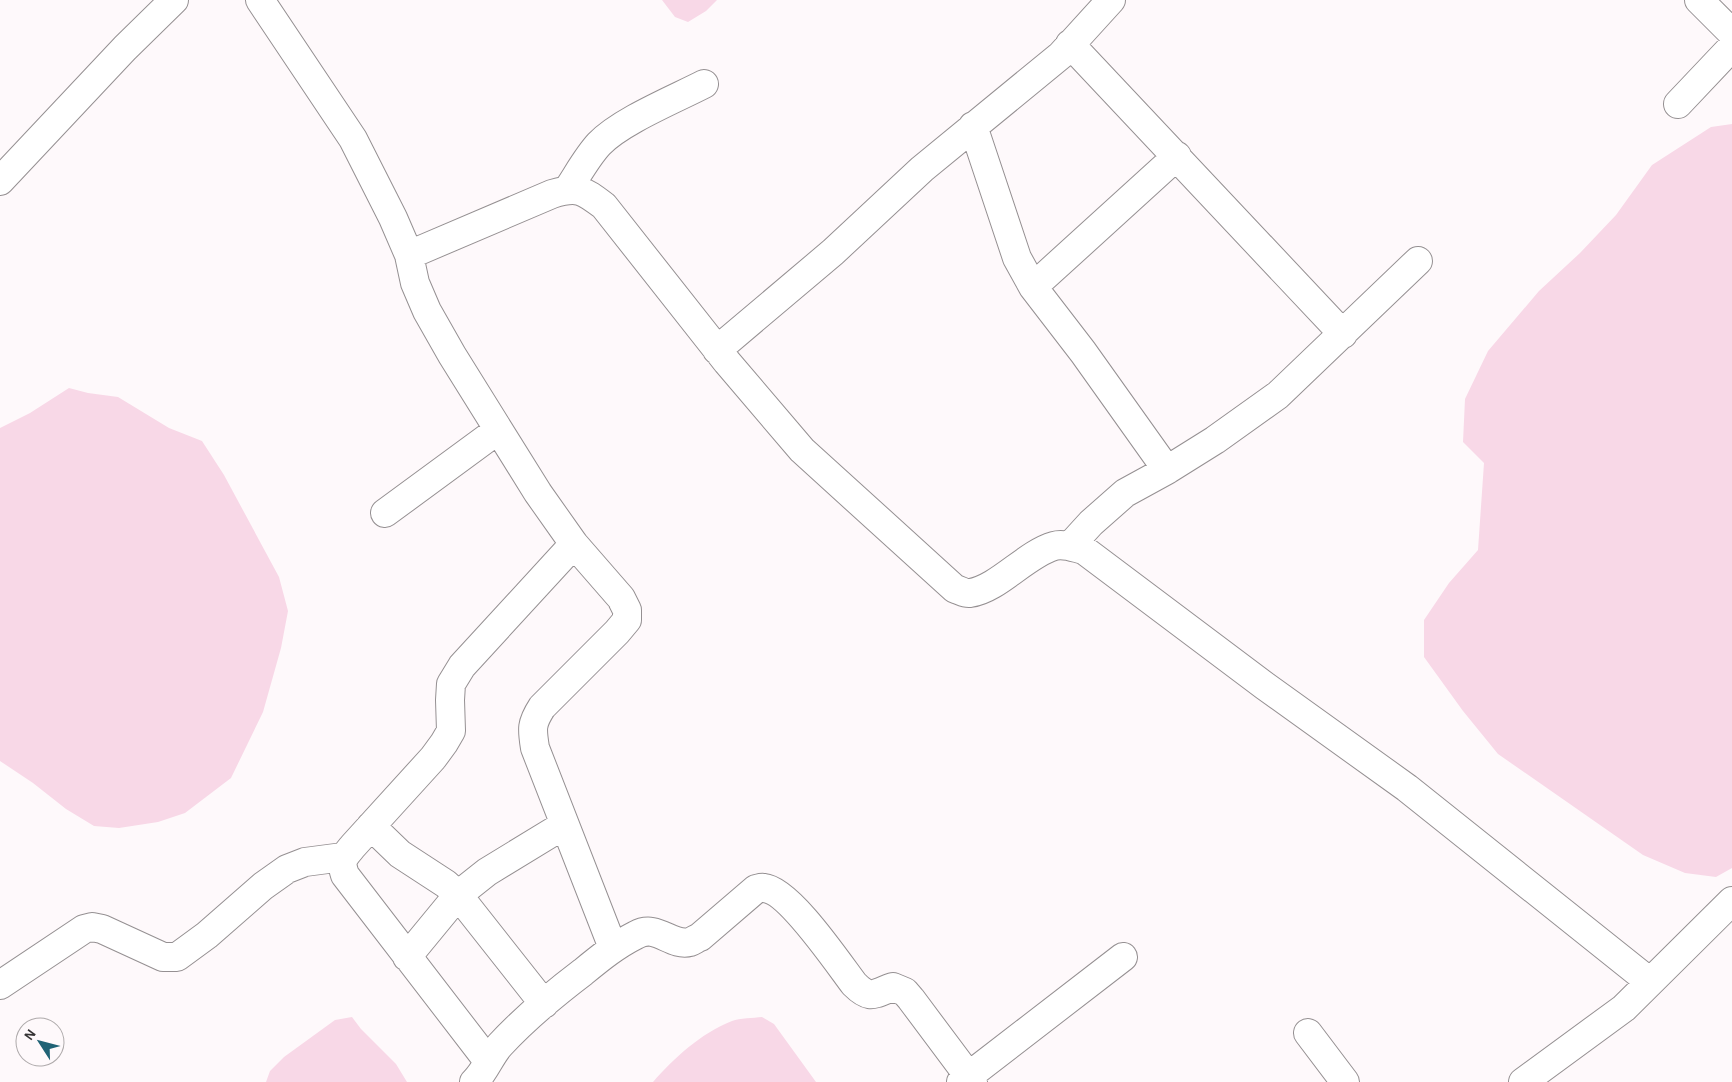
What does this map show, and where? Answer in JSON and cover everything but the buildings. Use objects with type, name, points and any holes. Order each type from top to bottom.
[{"type":"street","points":[[0,181],[125,48],[174,0]]},
{"type":"street","points":[[260,0],[353,139],[393,218],[408,255],[415,283],[427,311],[452,356],[538,493],[574,544],[621,598],[627,610],[627,620],[617,632],[542,707],[533,721],[532,732],[535,748],[613,948]]},
{"type":"street","points":[[717,350],[833,252],[901,187],[1061,55],[1111,0]]},
{"type":"street","points":[[1699,0],[1732,33]]},
{"type":"street","points":[[1070,44],[1343,334]]},
{"type":"street","points":[[1678,104],[1732,47]]},
{"type":"street","points":[[568,189],[600,142],[637,118],[704,84]]},
{"type":"street","points":[[973,126],[1017,258],[1033,287],[1083,352],[1167,470]]},
{"type":"street","points":[[1033,287],[1177,156]]},
{"type":"street","points":[[408,255],[552,194],[568,189],[586,192],[604,206],[717,350],[802,450],[955,588],[968,594],[985,588],[1034,556],[1055,546],[1070,546],[1084,550],[1265,686],[1407,788],[1650,982]]},
{"type":"street","points":[[1070,546],[1091,523],[1125,493],[1215,440],[1278,394],[1418,261]]},
{"type":"street","points":[[385,513],[498,430]]},
{"type":"street","points":[[574,544],[462,666],[451,684],[451,731],[444,744],[343,857],[341,864],[345,875],[407,957],[481,1072],[498,1048],[516,1029],[613,948],[638,933],[647,931],[658,933],[679,942],[690,942],[700,936],[756,889],[763,887],[771,890],[786,901],[807,921],[854,984],[863,993],[870,995],[893,988],[898,988],[905,992],[920,1010],[967,1080],[1123,957]]},
{"type":"street","points":[[407,957],[458,895],[487,872],[564,825]]},
{"type":"street","points":[[371,826],[400,854],[446,884],[458,895],[544,1004]]},
{"type":"street","points":[[0,985],[84,929],[92,927],[102,929],[163,957],[176,957],[207,935],[263,886],[286,869],[305,862],[343,857]]},
{"type":"street","points":[[1523,1082],[1624,1008],[1732,901]]},
{"type":"street","points":[[1308,1033],[1346,1082]]},
{"type":"shaded area","points":[[662,0],[717,0],[706,11],[688,22],[675,17]]},
{"type":"shaded area","points":[[1732,124],[1732,868],[1716,877],[1685,873],[1643,855],[1498,754],[1463,711],[1424,657],[1424,620],[1449,583],[1478,550],[1484,463],[1463,442],[1465,399],[1488,351],[1539,291],[1580,253],[1616,215],[1652,165],[1711,127]]},
{"type":"shaded area","points":[[69,388],[118,397],[169,428],[202,441],[224,475],[279,577],[288,611],[281,648],[263,712],[231,778],[185,813],[158,822],[119,828],[94,826],[66,809],[33,783],[0,761],[0,428],[30,413]]},
{"type":"shaded area","points":[[352,1017],[361,1029],[396,1064],[407,1082],[266,1082],[270,1071],[284,1057],[335,1020]]},
{"type":"shaded area","points":[[762,1017],[774,1024],[816,1082],[653,1082],[679,1055],[709,1032],[735,1020]]}]
